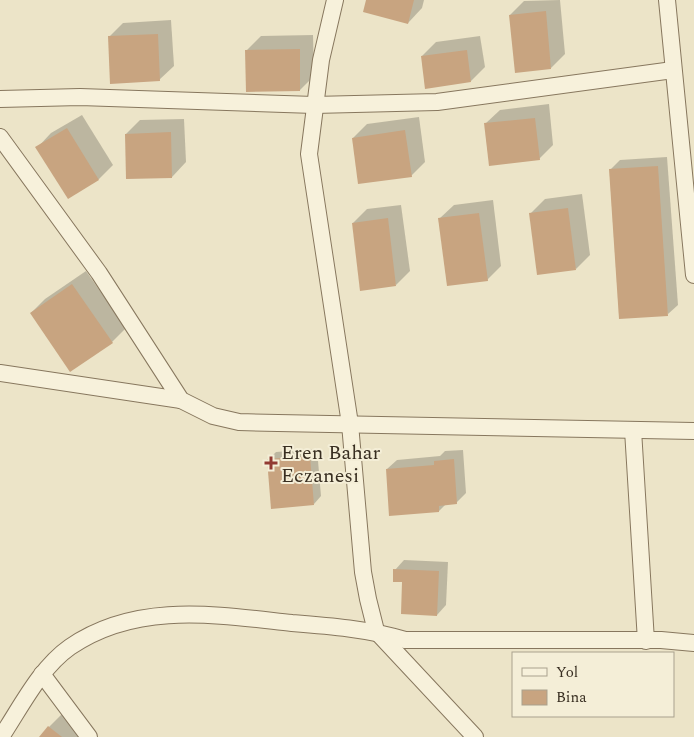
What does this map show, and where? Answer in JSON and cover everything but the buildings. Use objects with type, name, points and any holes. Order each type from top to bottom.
[{"type":"street","points":[[335,0],[314,106],[309,154],[350,424],[363,572],[376,631],[475,737]]},
{"type":"street","points":[[667,0],[694,275]]},
{"type":"street","points":[[0,99],[80,97],[314,106],[436,102],[673,70]]},
{"type":"street","points":[[0,137],[99,273],[181,400]]},
{"type":"street","points":[[0,373],[181,400],[213,416],[239,422],[694,431]]},
{"type":"street","points":[[633,430],[646,641]]},
{"type":"street","points":[[1,737],[42,674],[69,648],[93,633],[130,620],[164,614],[200,613],[376,631],[405,640],[646,641],[694,643]]},
{"type":"street","points":[[42,674],[89,737]]},
{"type":"place","name":"Eren Bahar Eczanesi","points":[[271,463]]}]
